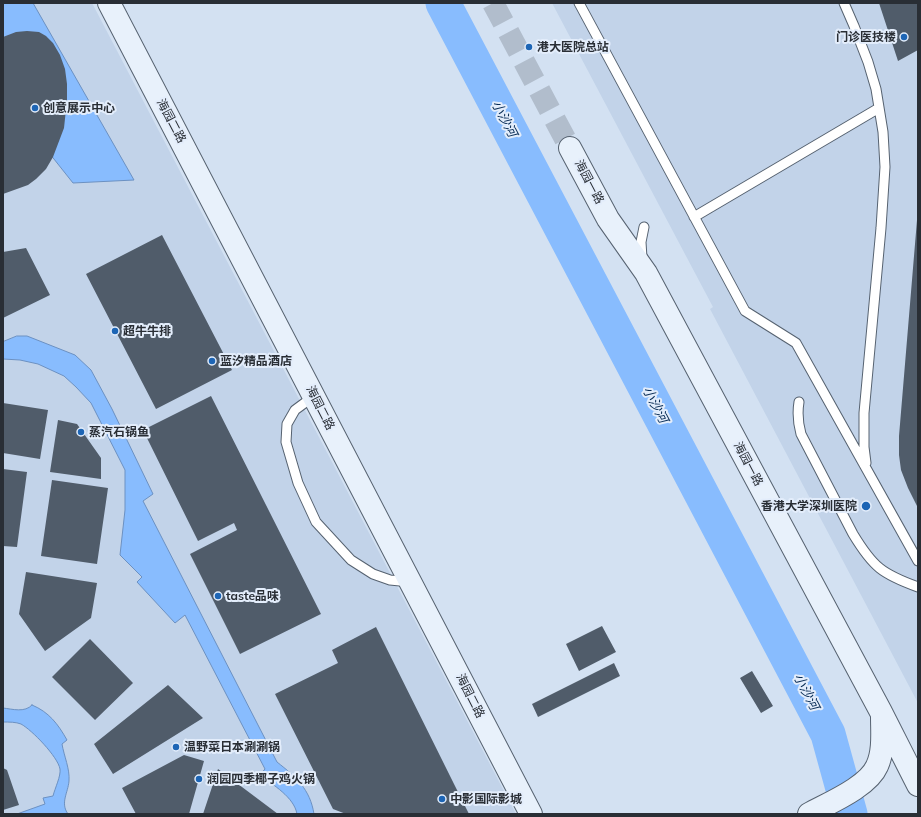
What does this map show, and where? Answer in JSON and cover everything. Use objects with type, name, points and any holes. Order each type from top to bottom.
[{"type":"street","name":"海园二路","points":[[109,3],[531,814]]},
{"type":"street","name":"海园一路","points":[[570,148],[608,218],[646,273],[882,712],[918,785]]},
{"type":"street","points":[[818,809],[865,783],[872,775],[878,765],[881,751],[883,735],[882,712]]},
{"type":"lane","points":[[579,3],[745,311],[796,343],[918,561]]},
{"type":"lane","points":[[844,3],[868,62],[876,89],[883,132],[885,167],[881,228],[863,433],[866,461],[873,479]]},
{"type":"lane","points":[[694,217],[879,108]]},
{"type":"lane","points":[[644,227],[641,242],[642,256],[646,273]]},
{"type":"lane","points":[[314,396],[295,410],[287,424],[286,442],[298,483],[316,522],[351,560],[373,574],[390,580],[410,582]]},
{"type":"lane","points":[[799,402],[797,412],[798,422],[802,434],[853,534],[862,548],[882,571],[897,580],[918,587]]},
{"type":"shaded area","points":[[3,3],[92,3],[516,814],[3,814]]},
{"type":"shaded area","name":"香港大学深圳医院","points":[[552,3],[918,3],[918,703],[710,309],[713,307]]},
{"type":"water","points":[[3,3],[33,3],[134,180],[73,183],[46,149],[3,109]]},
{"type":"water","points":[[17,336],[27,336],[75,355],[91,370],[112,409],[153,494],[143,501],[277,762],[296,778],[306,791],[314,814],[297,814],[292,802],[277,787],[260,775],[265,769],[185,615],[175,623],[137,582],[142,577],[120,555],[125,510],[125,470],[91,403],[64,376],[38,364],[20,360],[3,359],[3,342]]},
{"type":"water","points":[[32,705],[43,711],[52,719],[67,740],[62,744],[69,776],[65,798],[65,806],[68,814],[17,814],[45,804],[43,798],[53,796],[60,772],[58,764],[50,751],[26,727],[15,722],[3,722],[3,708],[22,710]]},
{"type":"building","name":"门诊医技楼","points":[[879,3],[918,3],[918,50],[898,61]]},
{"type":"building","name":"创意展示中心","points":[[16,32],[39,32],[46,36],[53,43],[60,55],[65,69],[67,84],[64,128],[53,157],[46,169],[28,185],[3,194],[3,37]]},
{"type":"building","points":[[917,220],[918,508],[901,470],[899,455],[899,436]]},
{"type":"building","points":[[162,235],[232,370],[156,409],[86,274]]},
{"type":"building","points":[[26,248],[50,295],[3,318],[3,252]]},
{"type":"building","points":[[211,396],[321,614],[240,654],[190,554],[237,530],[234,523],[198,541],[143,430]]},
{"type":"building","points":[[3,403],[48,410],[40,459],[3,453]]},
{"type":"building","points":[[58,420],[77,424],[101,458],[101,479],[50,472]]},
{"type":"building","points":[[3,469],[27,472],[17,547],[3,546]]},
{"type":"building","points":[[52,480],[108,488],[97,564],[41,556]]},
{"type":"building","points":[[26,572],[97,583],[91,618],[45,651],[19,614]]},
{"type":"building","points":[[602,626],[616,652],[579,671],[566,644]]},
{"type":"building","points":[[376,627],[469,814],[346,814],[333,809],[275,694],[338,663],[332,650]]},
{"type":"building","points":[[90,639],[133,683],[95,720],[52,677]]},
{"type":"building","points":[[614,663],[620,676],[538,717],[532,704]]},
{"type":"building","points":[[752,671],[773,706],[761,713],[740,678]]},
{"type":"building","points":[[168,685],[203,718],[113,774],[94,744]]},
{"type":"building","points":[[184,755],[204,761],[189,814],[136,814],[122,788]]},
{"type":"building","points":[[3,768],[7,770],[19,805],[3,810]]},
{"type":"building","points":[[218,769],[278,814],[203,814]]},
{"type":"waterway","name":"小沙河","points":[[443,3],[828,734],[850,814]]},
{"type":"tunnel","points":[[493,3],[570,148]]},
{"type":"place","name":"门诊医技楼","points":[[904,37]]},
{"type":"place","name":"港大医院总站","points":[[529,47]]},
{"type":"place","name":"创意展示中心","points":[[35,108]]},
{"type":"place","name":"超牛牛排","points":[[115,331]]},
{"type":"place","name":"蓝汐精品酒店","points":[[212,361]]},
{"type":"place","name":"蒸汽石锅鱼","points":[[81,432]]},
{"type":"place","name":"香港大学深圳医院","points":[[866,506]]},
{"type":"place","name":"taste品味","points":[[218,596]]},
{"type":"place","name":"温野菜日本涮涮锅","points":[[176,747]]},
{"type":"place","name":"润园四季椰子鸡火锅","points":[[199,779]]},
{"type":"place","name":"中影国际影城","points":[[442,799]]}]
